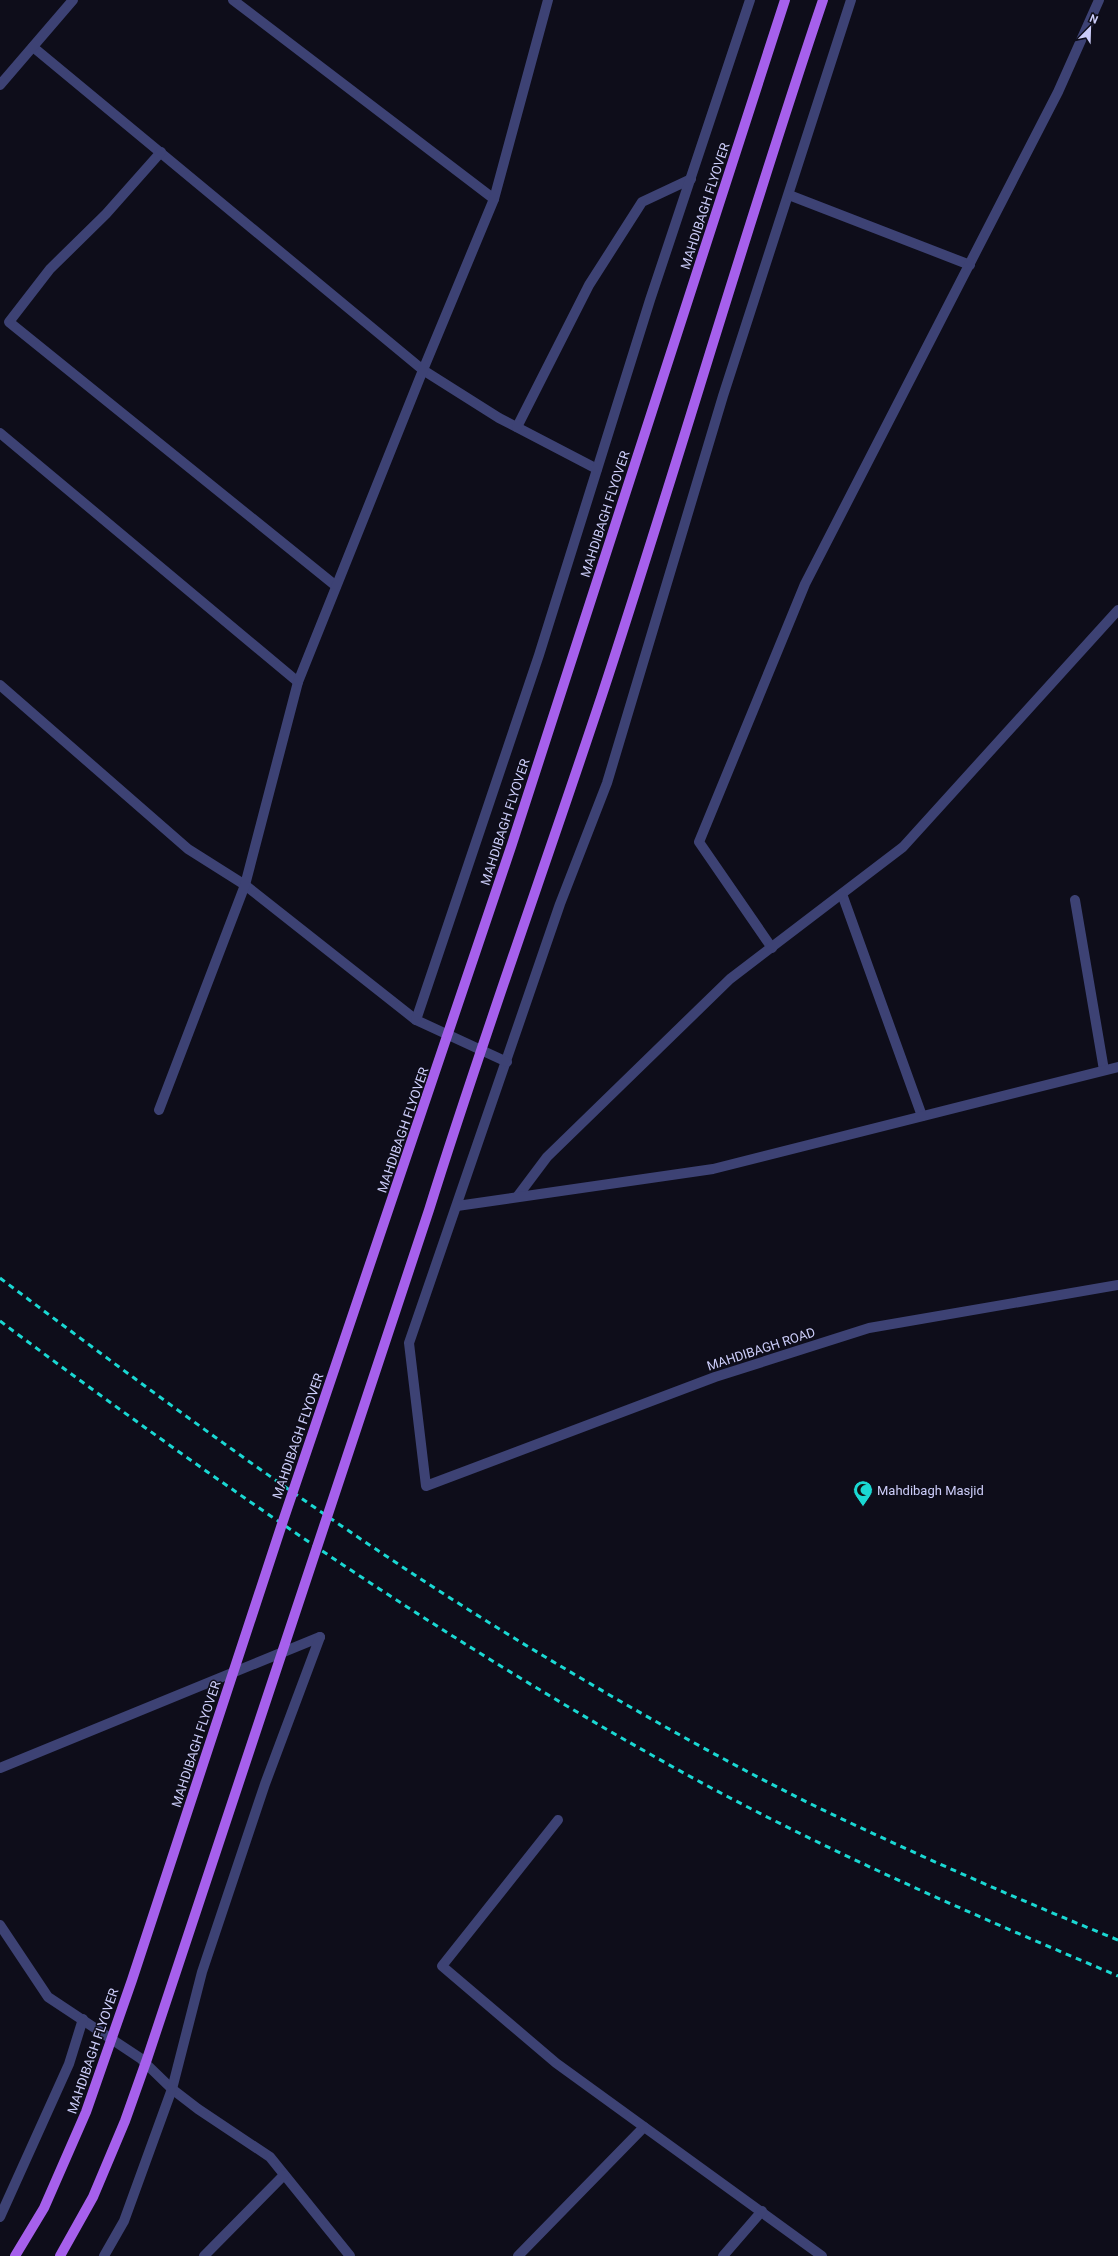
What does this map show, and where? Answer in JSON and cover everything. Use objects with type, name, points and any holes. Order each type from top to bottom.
[{"type":"main road","name":"MAHDIBAGH FLYOVER","points":[[15,2256],[44,2208],[86,2112],[132,1980],[283,1521],[512,844],[785,0]]},
{"type":"main road","points":[[60,2256],[93,2197],[125,2121],[147,2059],[429,1210],[472,1074],[602,694],[767,166],[823,0]]},
{"type":"street","points":[[0,85],[73,0]]},
{"type":"street","points":[[233,0],[494,200]]},
{"type":"street","points":[[160,1110],[245,885],[298,682],[423,370],[494,200],[548,0]]},
{"type":"street","points":[[416,1020],[539,655],[597,469],[750,0]]},
{"type":"street","points":[[851,0],[723,396],[607,783],[560,904],[508,1062],[456,1206],[713,1169],[1118,1067]]},
{"type":"street","points":[[772,948],[700,842],[805,584],[1058,92],[1099,0]]},
{"type":"street","points":[[33,47],[423,370],[517,427],[597,469]]},
{"type":"street","points":[[161,152],[106,214],[50,269],[9,322],[336,586]]},
{"type":"street","points":[[517,427],[589,285],[642,202],[691,179]]},
{"type":"street","points":[[789,195],[970,265]]},
{"type":"street","points":[[0,433],[298,682]]},
{"type":"street","points":[[517,1197],[553,1151],[730,979],[904,847],[1118,610]]},
{"type":"street","points":[[0,685],[188,849],[245,885],[416,1020],[508,1062]]},
{"type":"street","points":[[842,894],[922,1116]]},
{"type":"street","points":[[1075,900],[1104,1070]]},
{"type":"street","name":"MAHDIBAGH ROAD","points":[[456,1206],[409,1343],[426,1486],[714,1377],[869,1328],[1118,1285]]},
{"type":"street","points":[[0,1768],[320,1637],[265,1784],[202,1972],[172,2089],[124,2221],[104,2256]]},
{"type":"street","points":[[558,1820],[442,1966],[556,2063],[822,2256]]},
{"type":"street","points":[[0,1925],[48,1997],[140,2058],[172,2089],[270,2157],[350,2256]]},
{"type":"street","points":[[0,2218],[69,2064],[82,2019]]},
{"type":"street","points":[[518,2256],[644,2127]]},
{"type":"street","points":[[204,2256],[284,2175]]},
{"type":"street","points":[[723,2256],[762,2211]]},
{"type":"railway","points":[[0,1278],[130,1375],[328,1517],[463,1606],[567,1670],[782,1790],[893,1843],[1042,1909],[1118,1940]]},
{"type":"railway","points":[[0,1321],[79,1380],[240,1495],[404,1605],[571,1709],[713,1789],[884,1874],[1118,1976]]},
{"type":"place","name":"Mahdibagh Masjid","points":[[863,1507]]}]
